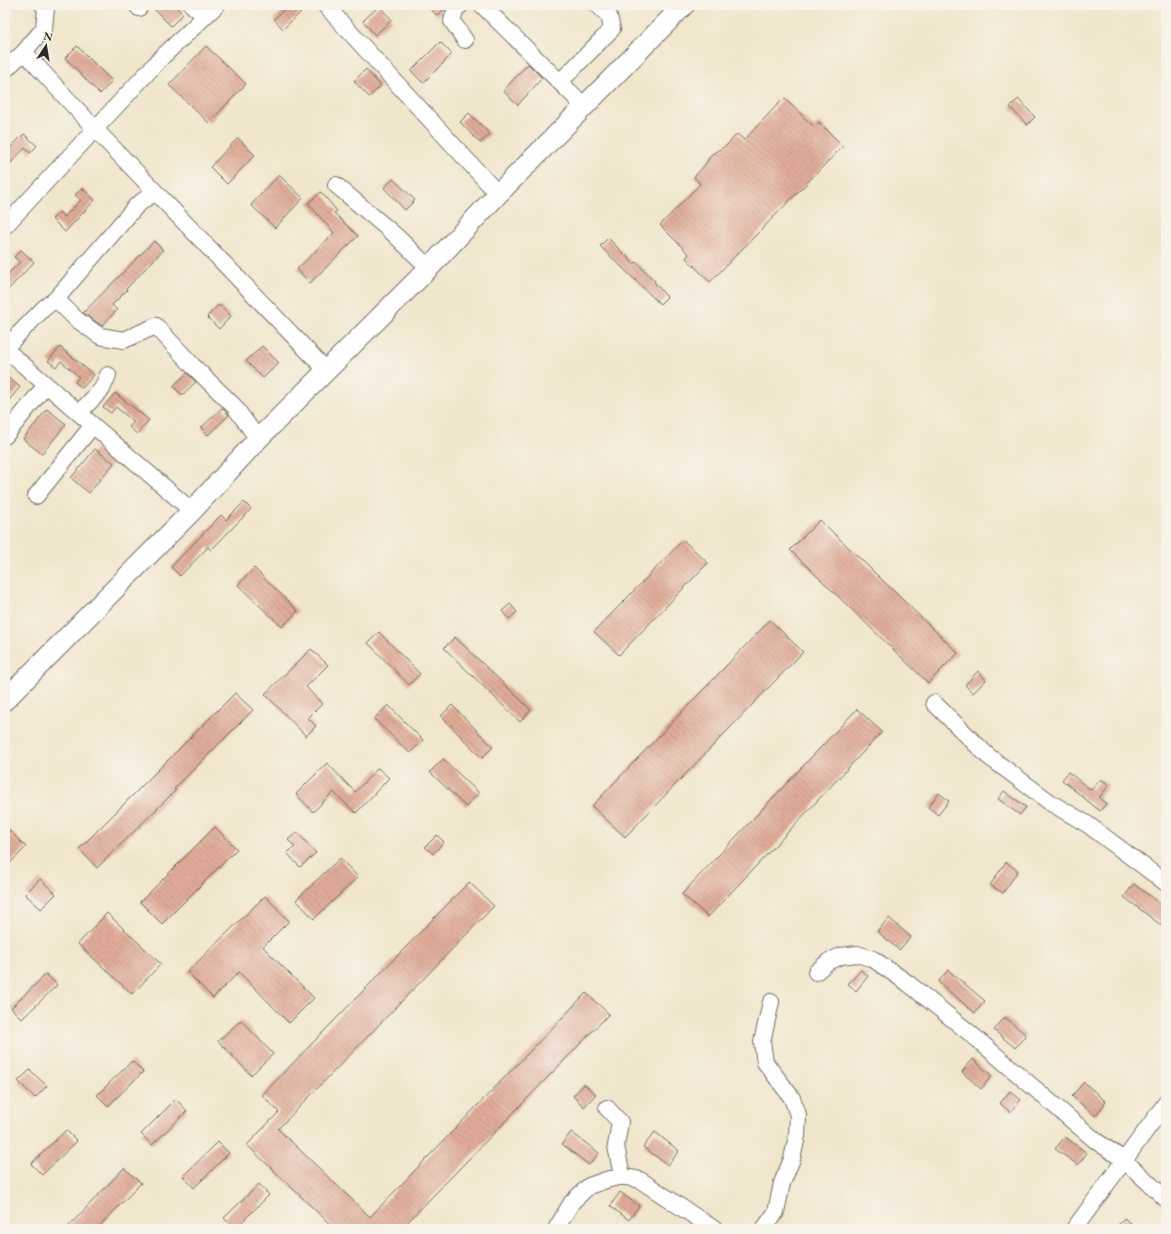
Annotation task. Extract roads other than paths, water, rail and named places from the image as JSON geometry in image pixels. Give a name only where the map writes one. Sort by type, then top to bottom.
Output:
[{"type":"main road","points":[[5,700],[192,511],[258,439],[429,268],[498,194],[684,5]]},
{"type":"street","points":[[5,70],[24,52],[44,28],[46,9],[44,5]]},
{"type":"street","points":[[192,5],[205,16]]},
{"type":"street","points":[[5,226],[161,58],[217,5]]},
{"type":"street","points":[[325,5],[498,194]]},
{"type":"street","points":[[461,5],[456,8],[452,21],[466,40]]},
{"type":"street","points":[[482,5],[585,107]]},
{"type":"street","points":[[560,82],[612,29],[609,16],[598,5]]},
{"type":"street","points":[[24,52],[95,129],[327,371]]},
{"type":"street","points":[[336,185],[395,235],[429,268]]},
{"type":"street","points":[[155,192],[137,205],[56,299],[44,308],[5,348],[192,511]]},
{"type":"street","points":[[56,299],[76,319],[100,336],[124,340],[156,326],[234,406],[258,439]]},
{"type":"street","points":[[79,413],[102,389],[108,375]]},
{"type":"street","points":[[5,436],[46,385]]},
{"type":"street","points":[[36,496],[92,425]]},
{"type":"street","points":[[934,703],[988,756],[1051,803],[1087,824],[1166,883]]},
{"type":"street","points":[[816,972],[830,961],[841,956],[856,954],[873,959],[909,984],[971,1034],[1096,1141],[1124,1160],[1166,1199]]},
{"type":"street","points":[[764,1229],[776,1212],[782,1183],[792,1159],[798,1136],[798,1115],[792,1098],[765,1062],[762,1042],[771,1002]]},
{"type":"street","points":[[1074,1229],[1166,1103]]},
{"type":"street","points":[[607,1108],[620,1122],[616,1146],[622,1176]]},
{"type":"street","points":[[556,1229],[572,1202],[589,1186],[622,1176],[640,1180],[714,1229]]}]
